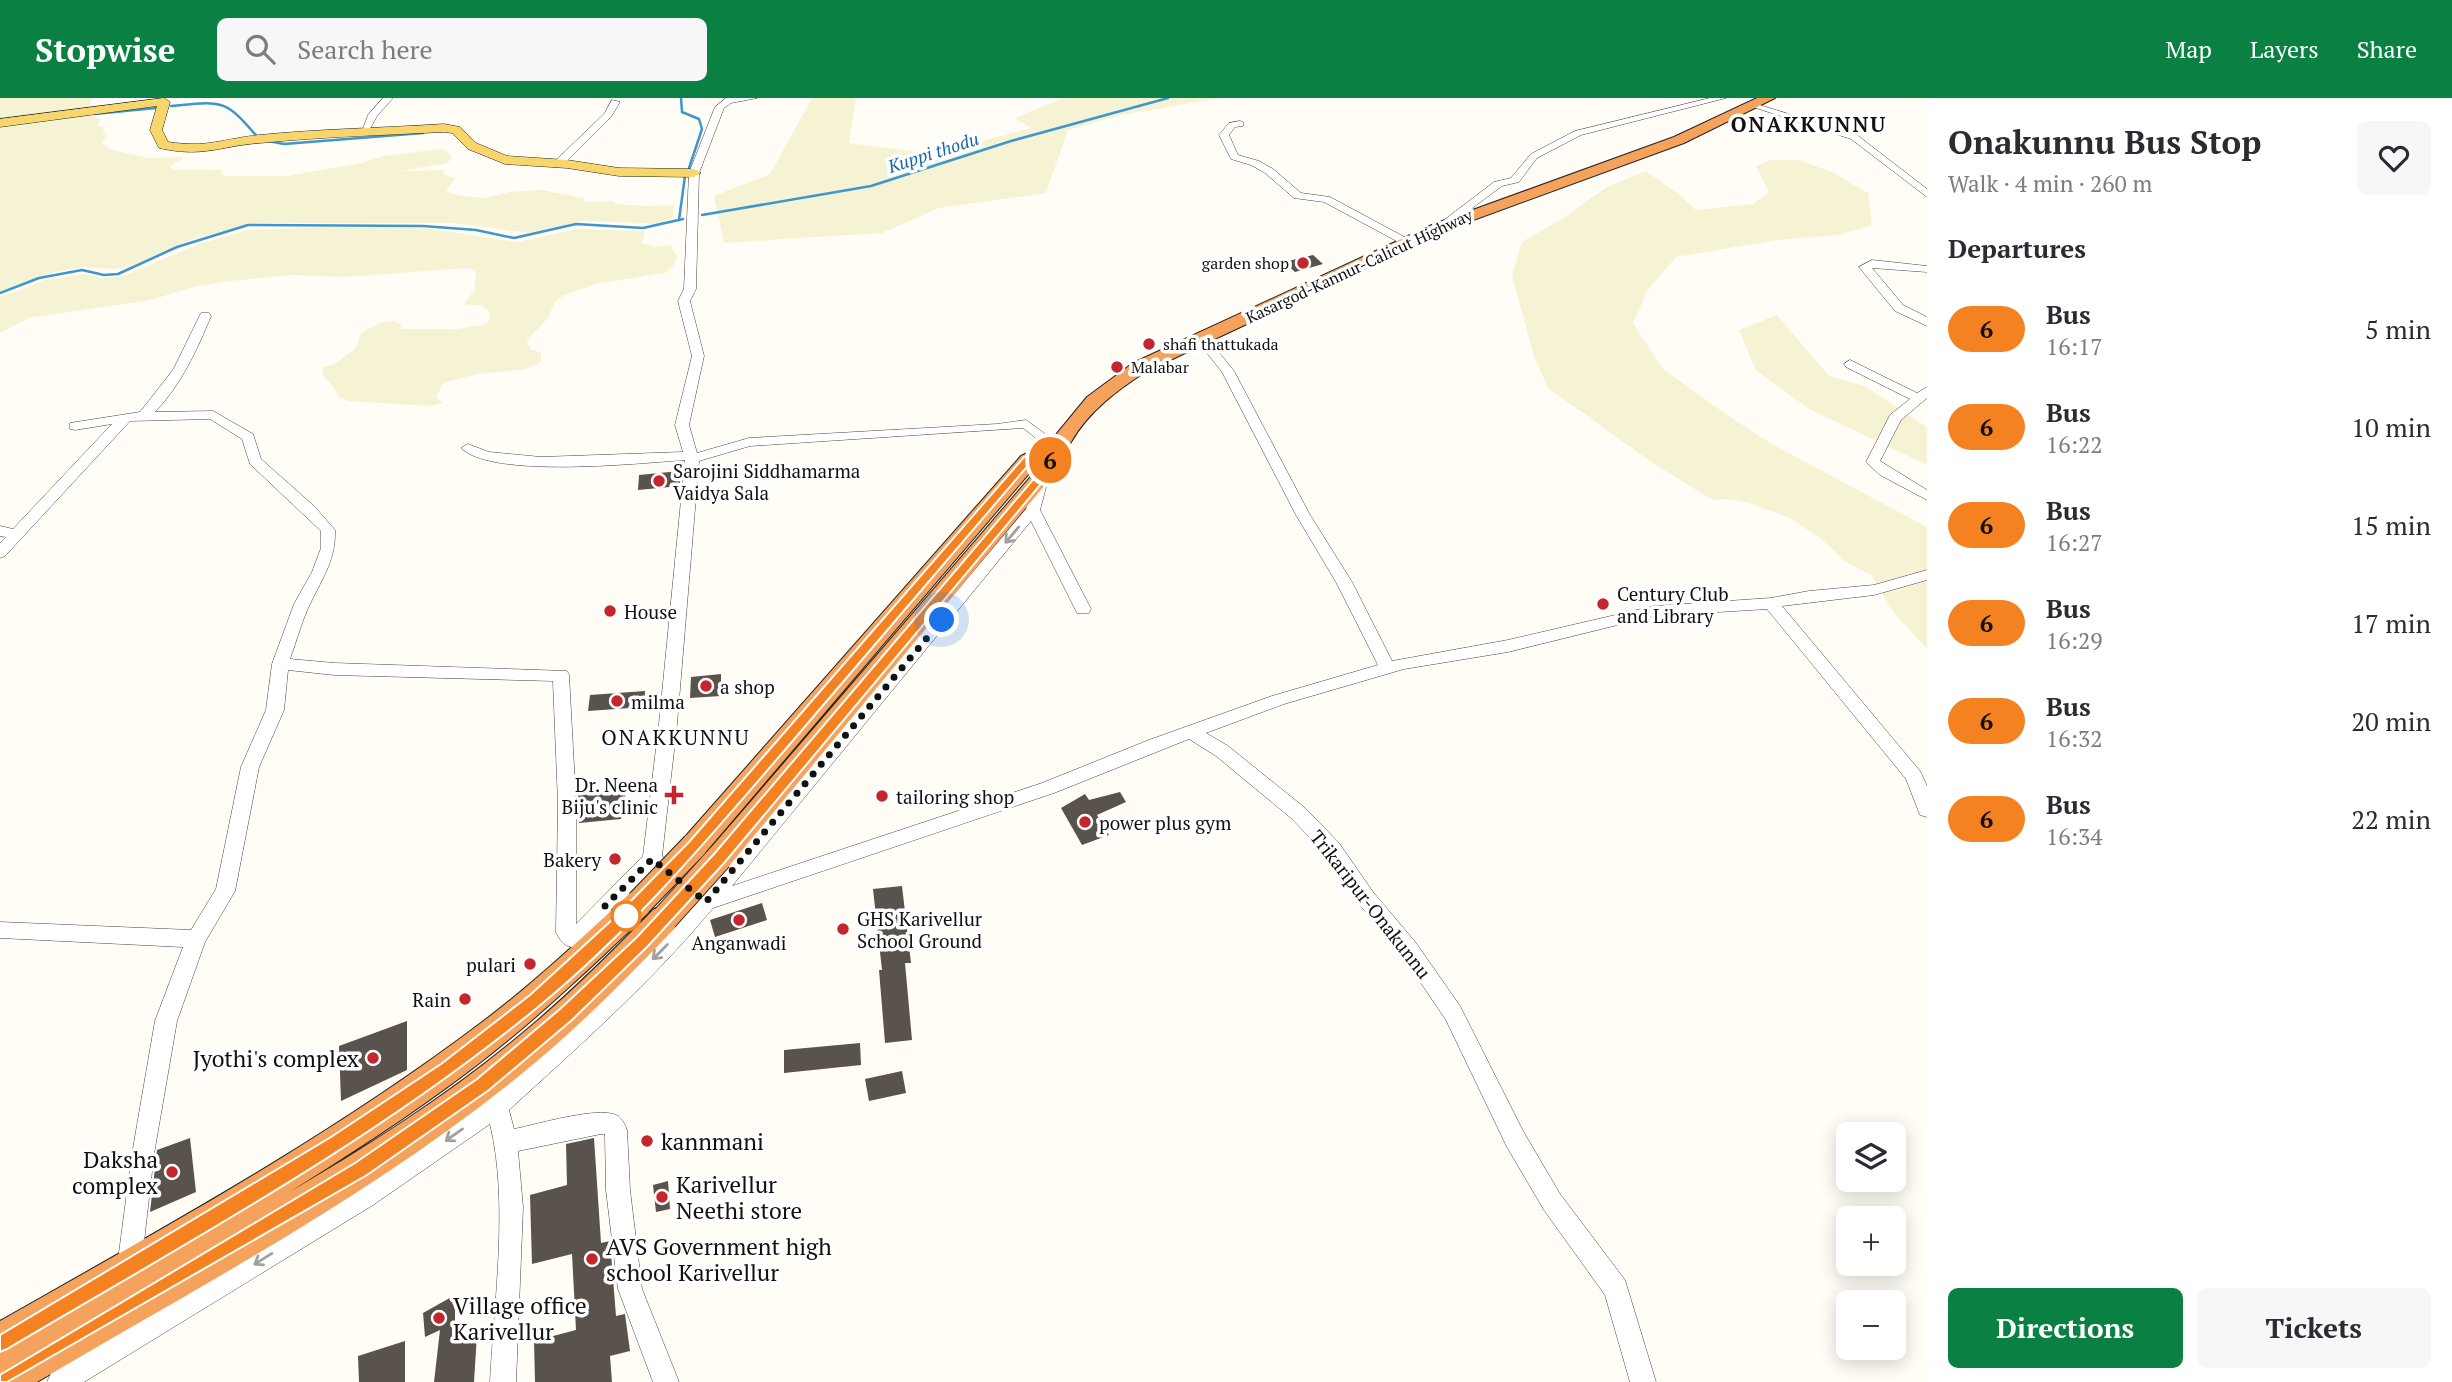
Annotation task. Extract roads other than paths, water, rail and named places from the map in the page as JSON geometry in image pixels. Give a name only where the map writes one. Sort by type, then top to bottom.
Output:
[{"type":"highway","name":"Kasargod-Kannur-Calicut Highway","points":[[0,1382],[361,1169],[483,1084],[566,1015],[652,910],[707,852],[1042,476],[1056,447],[1077,417],[1106,388],[1140,367],[1440,227],[1679,140],[1760,101]]},
{"type":"highway","name":"Kasargod-Kannur-Calicut Highway","points":[[707,852],[1028,460],[1056,447]]},
{"type":"highway","name":"Kasargod-Kannur-Calicut Highway","points":[[0,1342],[337,1143],[447,1069],[652,910]]},
{"type":"main road","points":[[0,123],[168,100],[156,130],[163,145],[190,149],[209,149],[234,142],[444,128],[456,130],[471,146],[505,160],[559,163],[619,172],[694,173]]},
{"type":"street","points":[[365,132],[373,115],[388,98]]},
{"type":"street","points":[[280,664],[334,669],[561,675],[567,803],[566,932],[573,940],[652,859],[668,724],[692,457],[682,425],[698,356],[684,301],[690,289],[694,173],[720,107],[727,99],[752,98]]},
{"type":"street","points":[[1440,227],[1498,184],[1515,180],[1534,156],[1578,132],[1721,98]]},
{"type":"street","points":[[1760,101],[1854,137],[1927,194]]},
{"type":"street","points":[[559,163],[608,116],[615,102]]},
{"type":"street","points":[[1240,124],[1232,125],[1224,135],[1234,157],[1255,163],[1269,171],[1298,196],[1326,198],[1406,242]]},
{"type":"street","points":[[1901,175],[1927,175]]},
{"type":"street","points":[[1927,269],[1872,264],[1865,267],[1899,308],[1927,323]]},
{"type":"street","points":[[0,553],[135,417],[160,401],[194,343],[205,316]]},
{"type":"street","points":[[1202,339],[1228,371],[1303,515],[1344,582],[1388,668]]},
{"type":"street","points":[[1850,364],[1923,395],[1895,418],[1873,462],[1880,470],[1927,496]]},
{"type":"street","points":[[75,426],[135,417],[196,413],[213,415],[229,423],[247,438],[255,461],[309,509],[328,530],[328,548],[320,572],[302,604],[280,664],[275,710],[250,767],[225,891],[196,939],[166,1021],[143,1154],[129,1268]]},
{"type":"street","points":[[468,448],[478,456],[521,460],[597,461],[692,457],[749,442],[1026,424],[1056,447]]},
{"type":"street","points":[[60,1382],[365,1196],[497,1105],[597,1016],[683,930],[1033,510],[1042,476]]},
{"type":"street","points":[[1033,510],[1083,609]]},
{"type":"street","points":[[0,531],[16,534]]},
{"type":"street","points":[[706,902],[979,812],[1058,784],[1153,744],[1278,700],[1404,663],[1508,646],[1654,611],[1771,603],[1809,596],[1874,590],[1927,575]]},
{"type":"street","points":[[1771,603],[1914,776],[1927,810]]},
{"type":"street","name":"Trikaripur-Onakunnu","points":[[1191,732],[1222,751],[1298,813],[1332,848],[1366,898],[1409,949],[1453,1013],[1515,1139],[1552,1202],[1616,1289],[1643,1382]]},
{"type":"street","points":[[652,859],[706,902]]},
{"type":"street","points":[[0,930],[196,939]]},
{"type":"street","points":[[497,1105],[506,1142],[511,1207],[503,1382]]},
{"type":"street","points":[[506,1142],[601,1123],[610,1124],[616,1130],[618,1190],[630,1289],[666,1382]]},
{"type":"waterway","points":[[681,98],[682,112],[699,119],[702,129],[689,168]]},
{"type":"waterway","name":"Kuppi thodu","points":[[702,215],[871,186],[1011,141],[1168,98]]},
{"type":"waterway","points":[[171,106],[201,103],[221,105],[238,116],[259,139]]},
{"type":"waterway","points":[[94,114],[156,108]]},
{"type":"waterway","points":[[268,141],[284,144],[423,133]]},
{"type":"waterway","points":[[679,220],[685,176]]},
{"type":"waterway","points":[[679,220],[683,219]]},
{"type":"waterway","points":[[0,293],[39,278],[82,270],[104,275],[118,274],[177,247],[248,225],[423,226],[476,230],[514,238],[576,224],[643,228],[679,220]]},
{"type":"place","name":"garden shop","points":[[1303,263]]},
{"type":"place","name":"shafi thattukada","points":[[1149,344]]},
{"type":"place","name":"Malabar","points":[[1117,367]]},
{"type":"place","name":"Sarojini Siddhamarma Vaidya Sala","points":[[659,481]]},
{"type":"place","name":"Century Club and Library","points":[[1603,604]]},
{"type":"place","name":"House","points":[[610,611]]},
{"type":"place","name":"a shop","points":[[706,686]]},
{"type":"place","name":"milma","points":[[617,701]]},
{"type":"place","name":"Dr. Neena Biju's clinic","points":[[674,795]]},
{"type":"place","name":"tailoring shop","points":[[882,796]]},
{"type":"place","name":"power plus gym","points":[[1085,822]]},
{"type":"place","name":"Bakery","points":[[615,859]]},
{"type":"place","name":"Anganwadi","points":[[739,920]]},
{"type":"place","name":"GHS Karivellur School Ground","points":[[843,929]]},
{"type":"place","name":"pulari","points":[[530,964]]},
{"type":"place","name":"Rain","points":[[465,999]]},
{"type":"place","name":"Jyothi's complex","points":[[373,1058]]},
{"type":"place","name":"kannmani","points":[[647,1141]]},
{"type":"place","name":"Daksha complex","points":[[172,1172]]},
{"type":"place","name":"Karivellur Neethi store","points":[[662,1197]]},
{"type":"place","name":"AVS Government high school Karivellur","points":[[592,1259]]},
{"type":"place","name":"Village office Karivellur","points":[[439,1318]]},
{"type":"district","name":"ONAKKUNNU","points":[[1809,124]]},
{"type":"district","name":"ONAKKUNNU","points":[[676,737]]}]
